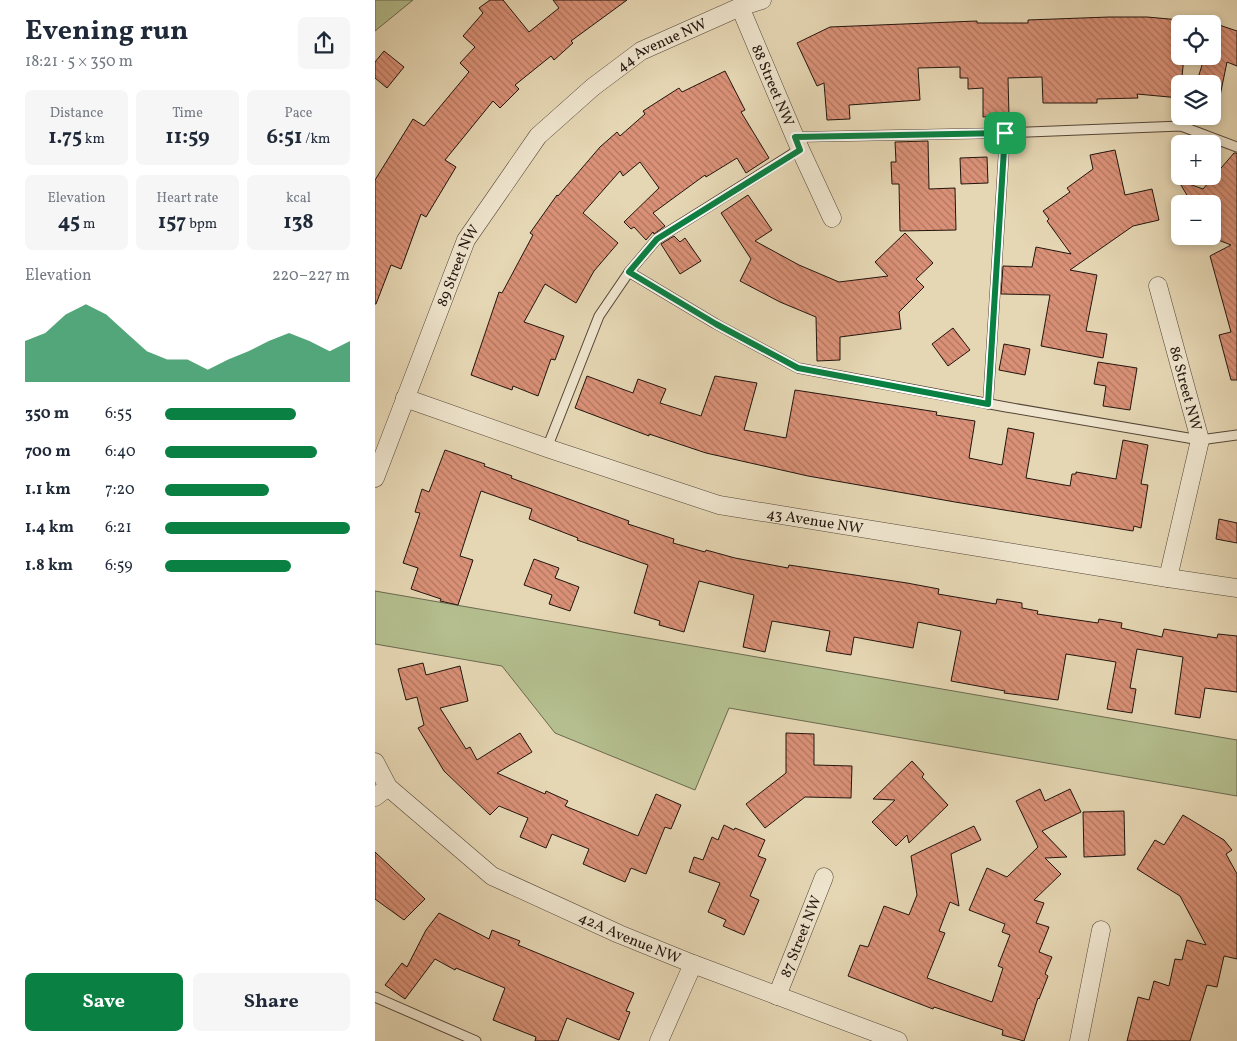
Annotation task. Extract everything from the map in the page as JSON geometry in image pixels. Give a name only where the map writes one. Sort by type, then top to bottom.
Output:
[{"type":"street","name":"44 Avenue NW","points":[[593,88],[641,51],[740,7],[762,0]]},
{"type":"street","name":"88 Street NW","points":[[740,7],[797,143],[832,218]]},
{"type":"street","name":"89 Street NW","points":[[375,478],[466,240],[539,136],[593,88]]},
{"type":"street","name":"86 Street NW","points":[[1158,286],[1200,440],[1168,578]]},
{"type":"street","name":"43 Avenue NW","points":[[405,398],[547,448],[719,505],[1237,588]]},
{"type":"street","points":[[375,762],[381,792]]},
{"type":"street","name":"42A Avenue NW","points":[[381,792],[492,876],[619,934],[897,1041]]},
{"type":"street","name":"87 Street NW","points":[[777,996],[824,877]]},
{"type":"street","points":[[1079,1041],[1101,930]]},
{"type":"street","points":[[659,1041],[693,964]]},
{"type":"lane","points":[[547,448],[599,316],[629,272],[657,239],[797,143],[1181,126],[1237,147]]},
{"type":"lane","points":[[988,404],[1005,133]]},
{"type":"lane","points":[[629,272],[716,324],[798,368],[988,404],[1200,440],[1237,435]]},
{"type":"lane","points":[[375,997],[476,1041]]},
{"type":"green space","points":[[375,0],[413,0],[375,31]]},
{"type":"green space","points":[[375,591],[1237,740],[1237,796],[729,708],[695,790],[555,733],[502,666],[375,644]]},
{"type":"building","points":[[490,0],[503,0],[529,32],[559,8],[553,0],[627,0],[571,41],[573,43],[554,60],[551,56],[515,85],[519,89],[500,108],[493,101],[445,160],[456,167],[426,217],[421,214],[401,269],[391,265],[375,304],[375,180],[413,119],[424,126],[469,72],[460,63],[475,47],[463,36],[483,13],[479,8]]},
{"type":"building","points":[[1109,17],[1171,19],[1171,65],[1183,65],[1182,75],[1171,75],[1171,97],[1137,94],[1138,98],[1097,99],[1097,103],[1043,103],[1042,77],[1008,78],[1009,116],[983,117],[983,88],[968,89],[968,78],[960,78],[960,67],[918,68],[920,100],[849,105],[850,119],[827,120],[824,83],[817,86],[797,43],[830,27],[977,21],[977,23],[1028,23],[1028,20]]},
{"type":"building","points":[[1221,26],[1237,31],[1237,66],[1227,62],[1221,91],[1221,75],[1199,75],[1202,65],[1221,65]]},
{"type":"building","points":[[384,51],[404,67],[387,88],[375,78],[375,62]]},
{"type":"building","points":[[725,71],[745,110],[741,112],[769,158],[746,173],[737,158],[706,177],[705,175],[653,213],[665,226],[654,234],[653,232],[646,240],[634,227],[631,229],[624,222],[659,188],[640,162],[623,176],[620,171],[583,213],[618,243],[594,271],[576,303],[545,284],[524,322],[564,336],[555,360],[551,359],[538,396],[513,386],[512,390],[471,375],[499,292],[502,293],[533,235],[530,233],[557,195],[600,147],[617,132],[620,136],[645,114],[643,111],[679,88],[682,92]]},
{"type":"building","points":[[928,141],[929,189],[955,188],[956,230],[900,231],[899,184],[892,184],[891,162],[896,162],[895,142]]},
{"type":"building","points":[[1115,150],[1125,195],[1152,189],[1159,220],[1133,226],[1070,270],[1097,275],[1086,331],[1107,334],[1103,358],[1041,346],[1050,295],[1001,294],[1003,266],[1032,267],[1036,247],[1071,254],[1047,221],[1049,219],[1043,211],[1070,192],[1067,188],[1093,169],[1090,155]]},
{"type":"building","points":[[1234,153],[1237,153],[1237,380],[1231,380],[1219,335],[1231,332],[1210,256],[1231,245],[1221,241],[1221,195],[1187,195],[1181,185],[1192,185],[1203,189],[1206,185],[1221,185],[1221,168]]},
{"type":"building","points":[[987,157],[988,183],[961,184],[960,158]]},
{"type":"building","points":[[748,195],[772,230],[755,241],[799,265],[839,282],[888,276],[875,262],[905,233],[933,263],[916,279],[924,287],[899,312],[901,329],[840,337],[840,360],[817,361],[816,317],[780,302],[740,281],[751,259],[721,213]]},
{"type":"building","points":[[674,236],[680,242],[685,238],[701,261],[680,274],[661,244]]},
{"type":"building","points":[[953,328],[970,350],[948,366],[932,344]]},
{"type":"building","points":[[1004,344],[1030,349],[1025,375],[999,370]]},
{"type":"building","points":[[1098,362],[1137,368],[1130,410],[1103,406],[1106,386],[1094,384]]},
{"type":"building","points":[[587,376],[633,393],[638,379],[666,389],[660,403],[701,416],[715,376],[757,383],[744,430],[786,438],[795,390],[937,412],[936,415],[975,421],[969,458],[1002,465],[1008,428],[1034,433],[1026,478],[1070,486],[1072,474],[1076,474],[1076,472],[1116,479],[1123,440],[1148,445],[1141,484],[1148,485],[1141,528],[1134,526],[1133,531],[955,502],[808,476],[706,453],[649,434],[649,436],[575,408]]},
{"type":"building","points":[[445,450],[485,464],[484,466],[512,476],[511,478],[629,521],[628,524],[674,539],[673,543],[705,552],[706,550],[735,558],[788,568],[789,565],[907,583],[939,589],[938,594],[996,604],[997,599],[1022,603],[1022,608],[1038,611],[1037,614],[1098,623],[1099,619],[1122,623],[1121,628],[1162,637],[1164,629],[1217,638],[1218,634],[1237,636],[1237,692],[1205,688],[1200,718],[1175,714],[1183,657],[1137,649],[1130,688],[1136,689],[1132,713],[1107,709],[1116,662],[1066,654],[1058,700],[1004,693],[1005,691],[951,681],[961,631],[918,622],[913,648],[854,637],[851,655],[826,651],[830,631],[772,621],[765,652],[743,647],[754,595],[699,581],[684,632],[659,625],[660,621],[634,613],[648,565],[577,540],[578,538],[529,519],[532,509],[481,491],[460,556],[473,560],[458,605],[440,601],[441,599],[411,589],[418,568],[403,563],[420,513],[415,512],[422,489],[429,492]]},
{"type":"building","points":[[1219,519],[1237,523],[1237,543],[1216,539]]},
{"type":"building","points":[[534,559],[559,568],[555,578],[579,587],[570,611],[549,604],[552,595],[524,585]]},
{"type":"building","points":[[423,663],[426,675],[460,666],[468,701],[440,708],[466,749],[470,747],[477,760],[520,733],[532,752],[497,773],[545,794],[546,791],[568,801],[565,806],[638,836],[656,794],[681,805],[671,829],[665,827],[646,874],[631,868],[625,882],[583,864],[589,849],[552,834],[546,848],[520,837],[528,818],[499,806],[490,815],[444,771],[418,728],[424,725],[417,697],[406,700],[398,669]]},
{"type":"building","points":[[786,733],[814,734],[814,765],[852,766],[851,798],[805,797],[765,828],[746,804],[786,773]]},
{"type":"building","points":[[912,761],[924,774],[922,777],[948,805],[909,843],[907,835],[896,846],[872,822],[895,800],[873,799]]},
{"type":"building","points":[[1040,789],[1045,801],[1070,789],[1081,812],[1042,831],[1067,857],[1045,858],[1061,874],[1034,900],[1044,903],[1036,923],[1049,927],[1039,952],[1052,957],[1045,974],[1048,976],[1038,998],[1024,1041],[1002,1035],[1003,1030],[934,1007],[933,1009],[848,976],[860,945],[868,947],[884,906],[909,915],[917,895],[911,856],[974,826],[981,840],[951,854],[959,906],[950,902],[939,931],[945,933],[927,978],[992,1002],[1003,968],[998,966],[1010,935],[1002,932],[1005,924],[969,910],[987,868],[1007,877],[1038,847],[1016,801]]},
{"type":"building","points":[[1124,811],[1125,855],[1084,857],[1083,812]]},
{"type":"building","points":[[1183,815],[1224,840],[1232,850],[1226,854],[1237,874],[1237,959],[1224,956],[1217,987],[1207,985],[1190,1041],[1127,1041],[1138,997],[1149,1000],[1154,981],[1169,986],[1175,959],[1182,960],[1187,940],[1206,945],[1180,896],[1137,869],[1155,840],[1164,845]]},
{"type":"building","points":[[724,825],[765,840],[758,856],[766,859],[750,896],[759,900],[744,935],[723,926],[726,920],[708,912],[720,883],[689,872],[694,857],[703,860],[712,837],[718,840]]},
{"type":"building","points":[[375,852],[425,899],[404,920],[375,899]]},
{"type":"building","points":[[439,913],[489,939],[492,930],[520,941],[518,945],[634,993],[626,1011],[630,1012],[619,1040],[567,1018],[558,1041],[535,1041],[536,1037],[493,1020],[505,988],[456,968],[455,970],[435,959],[405,999],[385,985],[402,963],[407,967],[426,930]]},
{"type":"route","points":[[1005,133],[988,404],[798,368],[716,324],[629,272],[657,239],[800,150],[795,137],[1005,133]]}]
